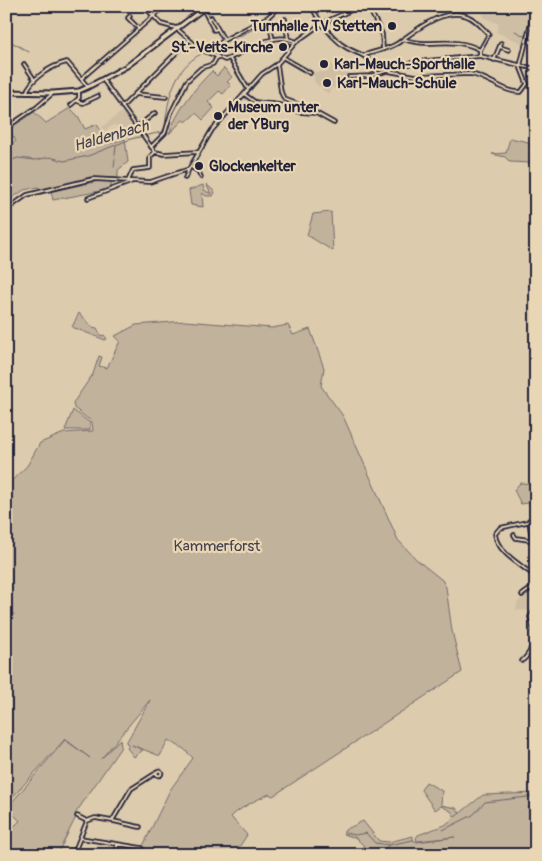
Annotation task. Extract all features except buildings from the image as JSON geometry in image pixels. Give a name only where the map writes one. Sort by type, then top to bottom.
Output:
[{"type":"main road","points":[[6,92],[26,94],[53,93],[88,87],[127,66],[207,6]]},
{"type":"main road","points":[[6,96],[11,93]]},
{"type":"street","points":[[144,6],[161,24],[176,28],[189,40],[209,53],[225,60],[256,45],[273,40],[288,39],[296,42]]},
{"type":"street","points":[[81,79],[165,6]]},
{"type":"street","points":[[209,53],[224,40],[268,17],[280,6]]},
{"type":"street","points":[[311,6],[321,24],[341,44],[365,55],[377,73]]},
{"type":"street","points":[[185,178],[212,130],[262,74],[284,58],[296,42],[321,24],[360,6]]},
{"type":"street","points":[[368,6],[382,34],[383,49]]},
{"type":"street","points":[[388,71],[416,76],[470,74],[517,92],[524,90],[527,84],[520,66],[535,6]]},
{"type":"street","points":[[203,9],[208,19],[212,17],[224,40]]},
{"type":"street","points":[[365,55],[383,49],[403,39],[416,29],[444,16],[460,14],[471,18],[489,34],[480,50],[480,56]]},
{"type":"street","points":[[130,16],[128,18],[139,29]]},
{"type":"street","points":[[268,17],[273,40]]},
{"type":"street","points":[[285,18],[288,39]]},
{"type":"street","points":[[403,39],[417,43],[459,42],[480,50]]},
{"type":"street","points":[[122,107],[189,40]]},
{"type":"street","points":[[494,60],[501,43]]},
{"type":"street","points":[[500,47],[509,50]]},
{"type":"street","points":[[349,77],[370,76],[422,60],[480,56],[536,69]]},
{"type":"street","points":[[150,147],[165,133],[171,113],[187,82],[201,68],[213,64],[217,57]]},
{"type":"street","points":[[284,58],[310,73]]},
{"type":"street","points":[[230,59],[248,89]]},
{"type":"street","points":[[26,94],[29,84],[34,79],[60,63],[67,62],[88,87]]},
{"type":"street","points":[[24,64],[34,79]]},
{"type":"street","points":[[277,64],[281,92],[284,99],[334,124]]},
{"type":"street","points":[[103,80],[155,152],[164,154],[199,152]]},
{"type":"street","points":[[71,105],[77,101],[79,90]]},
{"type":"street","points":[[6,128],[37,107],[53,93]]},
{"type":"street","points":[[136,94],[166,97]]},
{"type":"street","points":[[244,94],[255,102],[280,105],[299,112],[315,113]]},
{"type":"street","points":[[77,101],[83,104],[98,96]]},
{"type":"street","points":[[136,127],[155,113]]},
{"type":"street","points":[[130,182],[134,170],[150,168],[150,156],[155,152]]},
{"type":"street","points":[[6,210],[22,197],[93,179],[108,178],[130,182],[150,182],[190,168],[198,171],[201,177]]},
{"type":"street","points":[[88,198],[130,182]]},
{"type":"street","points":[[536,520],[529,520],[500,528],[494,534],[508,554],[536,577]]},
{"type":"street","points":[[529,520],[532,540]]},
{"type":"street","points":[[514,535],[516,538],[536,541]]},
{"type":"street","points":[[522,595],[536,585]]},
{"type":"street","points":[[522,661],[532,645],[535,629],[530,617],[536,608]]},
{"type":"street","points":[[112,821],[131,788],[156,772]]},
{"type":"street","points":[[77,816],[87,821]]},
{"type":"street","points":[[73,855],[87,821],[95,818],[140,827]]},
{"type":"street","points":[[80,838],[142,848]]},
{"type":"street","points":[[117,855],[118,844]]},
{"type":"shaded area","points":[[485,6],[521,6],[533,15],[536,7],[536,45],[528,40],[526,45],[496,32],[499,24],[483,17]]},
{"type":"shaded area","points":[[331,63],[335,68],[339,69],[339,73],[352,74],[352,81],[345,91],[331,87],[329,93],[323,91],[323,87],[318,86],[314,81],[313,72],[328,72]]},
{"type":"shaded area","points":[[123,111],[141,137],[127,139],[115,124],[105,131],[102,127]]},
{"type":"shaded area","points":[[532,590],[536,594],[534,608],[531,611],[516,610],[517,603]]},
{"type":"green space","points":[[224,68],[232,77],[227,82],[231,85],[223,94],[219,91],[208,102],[214,108],[203,120],[196,113],[186,122],[183,120],[169,134],[182,108],[199,85],[212,71],[217,76]]},
{"type":"green space","points":[[70,108],[78,116],[85,129],[97,124],[107,144],[125,139],[128,162],[118,170],[118,178],[90,177],[43,191],[38,187],[24,190],[6,202],[6,147],[16,141],[8,128],[33,111],[46,123]]},
{"type":"green space","points":[[510,138],[528,142],[531,148],[536,150],[536,169],[530,163],[510,162],[505,157],[492,154],[506,153]]},
{"type":"green space","points":[[100,181],[111,181],[111,189],[53,200],[51,191]]},
{"type":"green space","points":[[206,184],[215,192],[213,196],[206,196],[202,193],[203,207],[191,205],[189,190],[203,185],[204,190],[211,194]]},
{"type":"green space","points":[[331,212],[333,251],[307,235],[313,214]]},
{"type":"green space","points":[[79,313],[92,327],[97,328],[101,336],[104,335],[107,339],[105,340],[72,327]]},
{"type":"green space","name":"Kammerforst","points":[[185,321],[272,328],[288,325],[293,335],[310,329],[324,368],[321,386],[343,416],[398,540],[417,560],[442,580],[446,587],[452,631],[462,672],[273,796],[269,794],[234,814],[231,817],[247,835],[234,855],[143,855],[142,848],[170,790],[193,758],[184,749],[168,740],[160,756],[132,745],[143,750],[134,757],[127,748],[129,744],[126,743],[150,700],[101,759],[120,739],[121,747],[75,814],[77,815],[57,855],[37,855],[22,849],[20,855],[6,855],[6,851],[8,852],[6,833],[20,821],[7,808],[65,740],[90,758],[65,739],[9,801],[6,796],[6,486],[27,466],[40,443],[64,433],[93,431],[92,422],[74,408],[73,403],[93,374],[99,356],[102,357],[99,366],[107,368],[120,341],[115,336],[136,325]]},
{"type":"green space","points":[[73,410],[90,423],[90,430],[65,430]]},
{"type":"green space","points":[[520,483],[536,484],[536,502],[521,504],[514,490]]},
{"type":"green space","points":[[426,782],[442,791],[441,805],[456,808],[460,813],[454,816],[451,811],[441,806],[435,810],[421,790]]},
{"type":"green space","points":[[536,793],[536,805],[528,808],[536,816],[536,855],[360,855],[364,851],[364,846],[356,838],[343,834],[345,830],[363,821],[379,841],[389,842],[413,836],[413,840],[417,842],[455,837],[417,841],[416,838],[418,835],[445,825],[483,795]]},
{"type":"waterway","name":"Haldenbach","points":[[525,6],[530,9]]},
{"type":"waterway","name":"Haldenbach","points":[[240,36],[259,26]]},
{"type":"waterway","points":[[515,31],[536,42]]},
{"type":"waterway","name":"Haldenbach","points":[[230,41],[236,38]]},
{"type":"waterway","points":[[6,39],[29,52]]},
{"type":"waterway","name":"Haldenbach","points":[[6,162],[18,158],[36,160],[50,157],[64,161],[88,156],[131,139],[162,132],[165,127],[170,96],[178,76],[192,60],[201,54]]},
{"type":"waterway","points":[[115,155],[116,146]]},
{"type":"waterway","points":[[114,167],[115,159]]},
{"type":"waterway","points":[[6,614],[14,614]]},
{"type":"waterway","points":[[443,830],[473,815],[485,802],[536,796]]},
{"type":"waterway","points":[[345,833],[355,835],[366,833],[375,843],[389,845]]},
{"type":"waterway","points":[[377,855],[389,845],[413,840]]},
{"type":"place","name":"Turnhalle TV Stetten","points":[[392,26]]},
{"type":"place","name":"St.-Veits-Kirche","points":[[283,47]]},
{"type":"place","name":"Karl-Mauch-Sporthalle","points":[[324,64]]},
{"type":"place","name":"Karl-Mauch-Schule","points":[[327,83]]},
{"type":"place","name":"Museum unter der YBurg","points":[[218,116]]},
{"type":"place","name":"Glockenkelter","points":[[199,166]]}]
